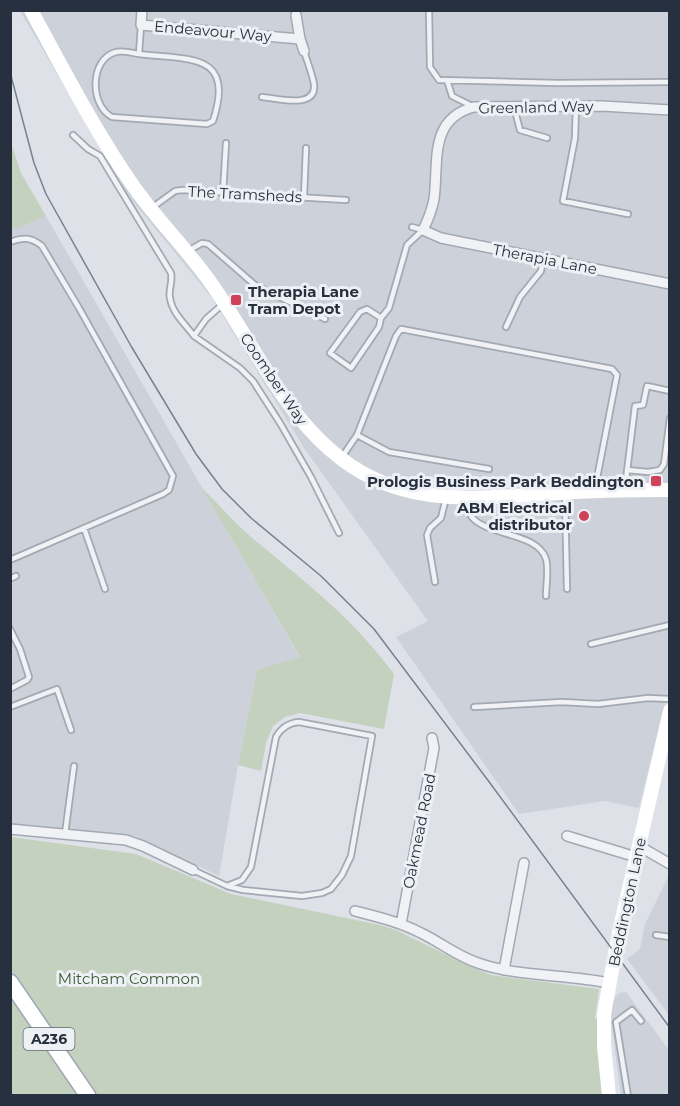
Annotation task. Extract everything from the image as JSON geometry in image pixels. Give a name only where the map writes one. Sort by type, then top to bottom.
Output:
[{"type":"main road","name":"A236","points":[[10,982],[88,1095]]},
{"type":"street","name":"Coomber Way","points":[[31,10],[108,146],[150,209],[224,303],[300,420],[325,447],[340,459],[358,471],[397,488],[446,497],[474,498],[565,492],[669,490]]},
{"type":"street","name":"Endeavour Way","points":[[142,10],[141,25],[300,39]]},
{"type":"street","points":[[296,15],[304,51]]},
{"type":"street","name":"Greenland Way","points":[[423,230],[433,204],[436,154],[440,136],[454,116],[464,110],[474,107],[576,106],[669,110]]},
{"type":"street","name":"Therapia Lane","points":[[423,230],[441,238],[669,284]]},
{"type":"street","name":"Beddington Lane","points":[[609,1095],[603,1034],[609,983],[669,711]]},
{"type":"street","name":"Oakmead Road","points":[[401,924],[434,748],[432,738]]},
{"type":"street","points":[[10,829],[126,840],[144,846],[193,870]]},
{"type":"street","points":[[567,836],[637,852],[669,864]]},
{"type":"street","points":[[504,970],[524,863]]},
{"type":"street","points":[[355,911],[401,924],[468,959],[504,970],[574,976],[609,983]]},
{"type":"lane","points":[[429,10],[430,67],[439,80],[558,83],[669,82]]},
{"type":"lane","points":[[139,54],[141,25]]},
{"type":"lane","points":[[117,51],[139,54],[196,61],[212,68],[218,77],[219,92],[213,121],[207,124],[112,117],[104,114],[97,99],[96,88],[100,63],[117,51]]},
{"type":"lane","points":[[262,97],[300,101],[311,96],[314,84],[304,51]]},
{"type":"lane","points":[[447,80],[452,96],[459,102],[474,107]]},
{"type":"lane","points":[[576,106],[575,138],[563,201],[628,213]]},
{"type":"lane","points":[[514,107],[519,130],[548,138]]},
{"type":"lane","points":[[73,135],[88,149],[100,156],[106,165],[129,207],[171,273],[170,297],[175,310],[194,336],[240,368],[253,381],[306,468],[339,533]]},
{"type":"lane","points":[[223,193],[226,143]]},
{"type":"lane","points":[[304,197],[306,148]]},
{"type":"lane","name":"The Tramsheds","points":[[150,209],[175,191],[346,200]]},
{"type":"lane","points":[[412,227],[423,230]]},
{"type":"lane","points":[[381,318],[367,309],[360,312],[330,353],[351,368],[389,308],[407,245],[423,230]]},
{"type":"lane","points":[[10,242],[23,237],[42,246],[173,476],[169,490],[10,560]]},
{"type":"lane","points":[[186,252],[202,243],[208,244],[255,285],[325,319]]},
{"type":"lane","points":[[506,327],[520,297],[536,279],[543,259]]},
{"type":"lane","points":[[194,336],[206,319],[224,303]]},
{"type":"lane","points":[[340,459],[357,435],[396,336],[401,329],[612,369],[617,375],[597,478],[598,492]]},
{"type":"lane","points":[[624,491],[635,406],[643,405],[647,386],[669,391]]},
{"type":"lane","points":[[627,470],[648,472],[660,470],[664,464],[669,418]]},
{"type":"lane","points":[[357,435],[389,452],[489,469]]},
{"type":"lane","points":[[565,492],[567,589]]},
{"type":"lane","points":[[435,582],[427,535],[430,528],[441,518],[446,497]]},
{"type":"lane","points":[[474,498],[471,516],[476,523],[508,533],[534,545],[542,552],[546,558],[546,596]]},
{"type":"lane","points":[[84,528],[105,589]]},
{"type":"lane","points":[[10,579],[16,576]]},
{"type":"lane","points":[[591,644],[669,625]]},
{"type":"lane","points":[[10,629],[20,649],[29,677],[10,688]]},
{"type":"lane","points":[[10,707],[57,689],[71,730]]},
{"type":"lane","points":[[474,707],[562,702],[598,704],[648,698],[669,699]]},
{"type":"lane","points":[[193,870],[227,886],[243,890],[302,896],[331,889],[338,882],[351,856],[372,736],[299,722],[282,729],[276,737],[251,867],[242,880],[227,886]]},
{"type":"lane","points":[[65,834],[74,766]]},
{"type":"lane","points":[[656,935],[669,936]]},
{"type":"lane","points":[[628,1095],[616,1022],[632,1010],[641,1022]]},
{"type":"shaded area","points":[[20,11],[669,11],[670,683],[639,808],[605,801],[519,814],[396,637],[428,621],[304,448],[212,298],[130,198]]},
{"type":"shaded area","points":[[46,216],[300,658],[257,670],[219,876],[136,836],[11,825],[10,231]]},
{"type":"shaded area","points":[[668,877],[669,1015],[627,959],[640,949],[645,924]]},
{"type":"shaded area","points":[[626,992],[669,1050],[669,1095],[621,1095],[611,1023],[615,997],[619,993]]},
{"type":"green space","points":[[10,140],[21,173],[46,216],[11,231]]},
{"type":"green space","points":[[202,488],[251,537],[345,618],[394,674],[384,729],[300,713],[285,717],[273,726],[266,743],[261,771],[238,765],[257,670],[300,657]]},
{"type":"green space","name":"Mitcham Common","points":[[11,837],[136,854],[231,894],[396,930],[491,975],[599,989],[595,1019],[597,1019],[606,1095],[11,1096]]},
{"type":"tram line","points":[[10,72],[34,163],[46,194],[131,346],[196,454],[222,489],[251,518],[321,576],[374,629],[670,1028]]},
{"type":"place","name":"Therapia Lane Tram Depot","points":[[236,300]]},
{"type":"place","name":"Prologis Business Park Beddington","points":[[656,481]]},
{"type":"place","name":"ABM Electrical distributor","points":[[584,516]]}]
